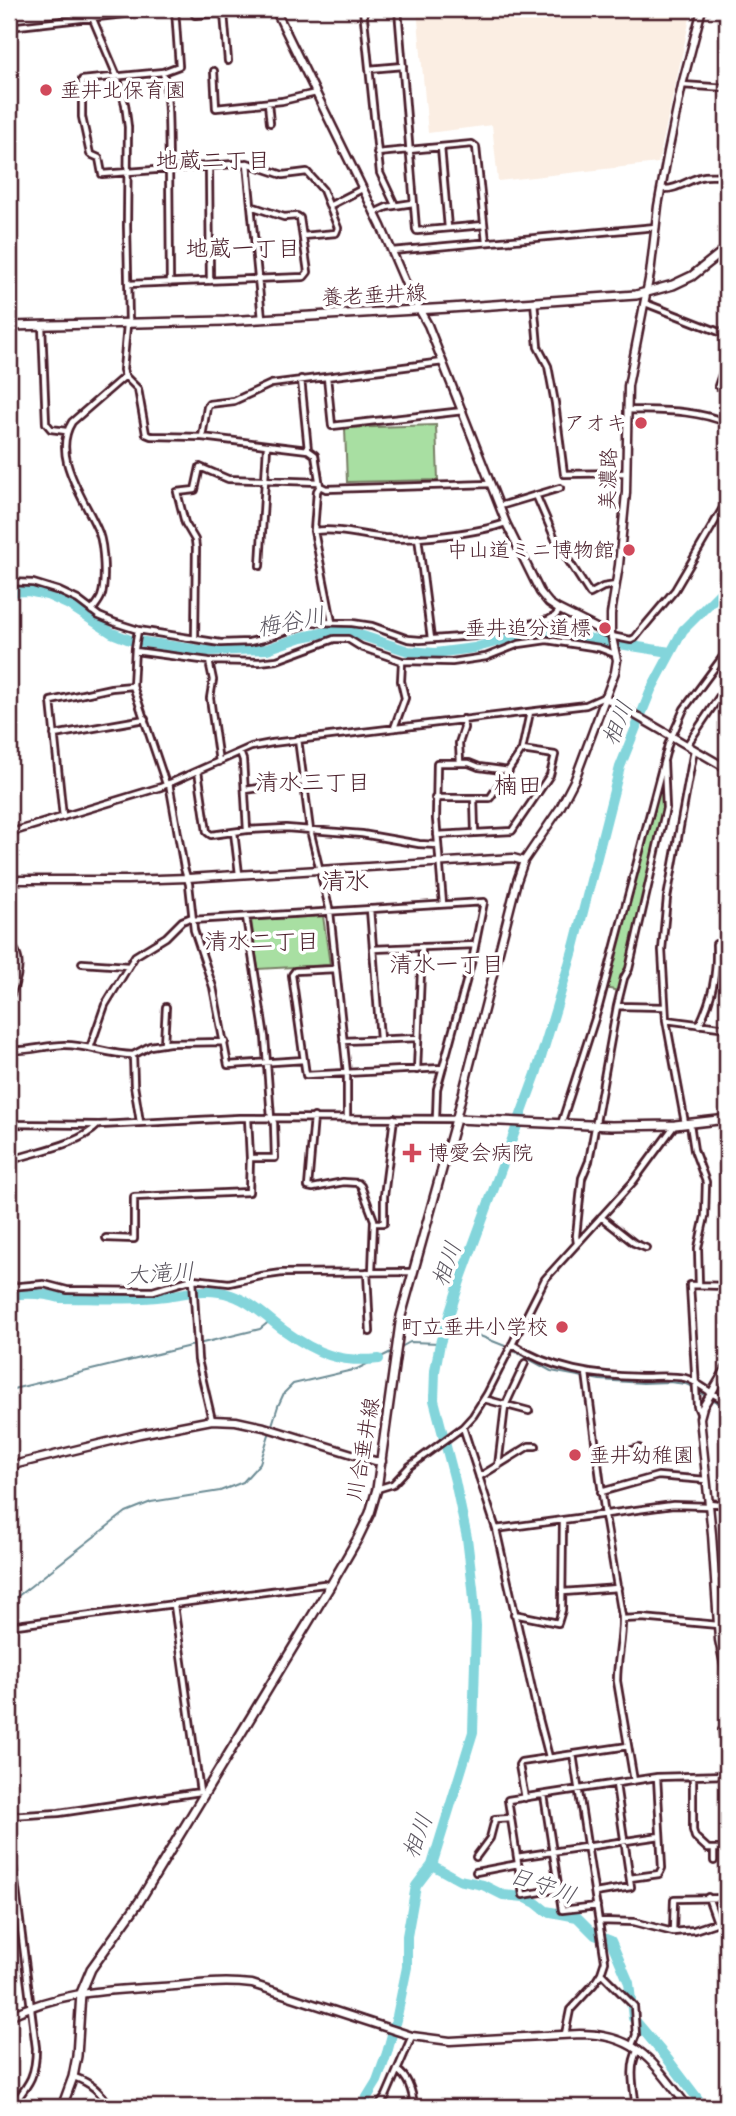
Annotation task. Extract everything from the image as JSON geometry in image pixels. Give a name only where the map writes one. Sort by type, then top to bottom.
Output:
[{"type":"main road","name":"養老垂井線","points":[[9,326],[262,319],[647,293],[692,276],[727,248]]},
{"type":"main road","points":[[460,1119],[594,1126],[675,1125],[727,1119]]},
{"type":"main road","name":"川合垂井線","points":[[62,2107],[77,2056],[80,1993],[91,1969],[139,1902],[330,1586],[370,1513],[382,1461],[396,1342],[413,1272],[460,1119]]},
{"type":"street","points":[[90,9],[117,76],[125,104],[128,127],[129,284],[123,370],[125,376],[138,389],[146,434],[202,437],[308,450],[315,455],[320,484],[314,531],[332,622]]},
{"type":"street","points":[[9,27],[122,12],[169,9]]},
{"type":"street","points":[[175,9],[179,66],[163,72],[82,80],[82,117],[90,154],[99,158],[102,174],[247,163],[283,175],[307,172],[323,190],[338,228],[336,233],[303,236]]},
{"type":"street","points":[[193,9],[195,15],[224,13],[228,61]]},
{"type":"street","points":[[275,9],[420,309],[506,523],[540,592],[549,603],[611,636],[631,640],[635,638],[675,590],[727,501]]},
{"type":"street","points":[[363,9],[380,173],[395,205]]},
{"type":"street","points":[[398,9],[417,231],[484,225]]},
{"type":"street","name":"美濃路","points":[[611,636],[624,524],[627,410],[632,361],[647,293],[662,189],[682,85],[702,9]]},
{"type":"street","points":[[369,69],[403,66]]},
{"type":"street","points":[[214,71],[216,108],[268,103],[316,93]]},
{"type":"street","points":[[163,72],[167,101],[170,283]]},
{"type":"street","points":[[682,85],[727,88]]},
{"type":"street","points":[[268,103],[270,123]]},
{"type":"street","points":[[377,153],[472,144],[476,147],[486,242]]},
{"type":"street","points":[[441,147],[448,228]]},
{"type":"street","points":[[247,163],[262,319]]},
{"type":"street","points":[[209,166],[210,281]]},
{"type":"street","points":[[662,189],[669,190],[704,176],[725,175],[724,207]]},
{"type":"street","points":[[328,206],[362,189]]},
{"type":"street","points":[[374,213],[395,205],[413,203]]},
{"type":"street","points":[[129,284],[304,277],[308,272],[300,218],[284,217],[251,206]]},
{"type":"street","points":[[392,251],[656,226]]},
{"type":"street","points":[[534,301],[538,347],[548,366],[564,474],[626,473]]},
{"type":"street","points":[[645,303],[727,335]]},
{"type":"street","points":[[42,326],[46,424],[51,429],[66,431]]},
{"type":"street","points":[[718,386],[727,360]]},
{"type":"street","points":[[202,437],[206,407],[209,404],[234,401],[271,384],[443,362]]},
{"type":"street","points":[[92,611],[101,596],[103,585],[100,535],[69,469],[65,449],[66,431],[72,422],[125,376]]},
{"type":"street","points":[[327,377],[332,426],[463,411]]},
{"type":"street","points":[[301,379],[308,450]]},
{"type":"street","points":[[627,410],[687,412],[707,415],[727,423]]},
{"type":"street","points":[[260,566],[267,446]]},
{"type":"street","points":[[195,639],[196,548],[185,523],[177,492],[195,490],[200,467],[228,479],[320,484],[326,489],[492,483]]},
{"type":"street","points":[[500,506],[560,488]]},
{"type":"street","points":[[536,495],[556,541],[590,594],[603,587],[616,586]]},
{"type":"street","points":[[314,531],[342,531],[382,538],[418,537],[490,528],[506,523]]},
{"type":"street","points":[[418,537],[431,639]]},
{"type":"street","points":[[9,582],[33,583],[59,591],[78,600],[92,611],[138,631],[221,643],[249,642],[313,622],[372,626],[408,639],[431,639],[487,633],[541,622],[552,618],[560,610]]},
{"type":"street","points":[[138,631],[133,686],[168,784],[188,878],[192,918],[213,988],[228,1065],[304,1060]]},
{"type":"street","points":[[9,1124],[99,1125],[314,1117],[460,1119],[517,881],[524,861],[560,808],[575,779],[607,699],[615,672],[616,652],[611,636]]},
{"type":"street","points":[[135,650],[209,661],[259,662],[277,660],[334,639],[348,639],[362,647],[402,661],[465,661],[502,652],[519,644],[547,639],[569,641],[616,652]]},
{"type":"street","points":[[559,1123],[599,1006],[670,735],[684,709],[727,651]]},
{"type":"street","points":[[209,661],[213,680],[210,698],[219,762]]},
{"type":"street","points":[[394,728],[405,698],[401,681],[402,661]]},
{"type":"street","points":[[687,745],[727,685]]},
{"type":"street","points":[[63,817],[51,701],[133,686]]},
{"type":"street","points":[[9,832],[168,784],[262,745],[586,705],[607,699],[722,765],[727,771]]},
{"type":"street","points":[[435,798],[490,798],[522,750],[530,712]]},
{"type":"street","points":[[54,735],[145,719]]},
{"type":"street","points":[[460,762],[459,743],[464,729],[463,719]]},
{"type":"street","points":[[298,739],[310,830],[330,912],[347,1073],[347,1117]]},
{"type":"street","points":[[437,835],[512,831],[550,775],[555,755],[522,750]]},
{"type":"street","points":[[694,750],[667,898],[662,950],[666,1020],[687,1124],[706,1182],[705,1216],[698,1248],[699,1285]]},
{"type":"street","points":[[240,752],[243,760],[247,830]]},
{"type":"street","points":[[577,1243],[582,1178],[589,1161],[617,1006],[629,969],[666,808],[663,760]]},
{"type":"street","points":[[443,904],[435,798],[437,763],[460,762],[509,771]]},
{"type":"street","points":[[198,771],[207,832],[211,835],[286,828],[362,834],[438,845]]},
{"type":"street","points":[[245,790],[302,782]]},
{"type":"street","points":[[474,798],[475,832]]},
{"type":"street","points":[[234,832],[239,874]]},
{"type":"street","points":[[9,880],[188,878],[513,858],[524,861]]},
{"type":"street","points":[[90,1048],[105,1005],[135,956],[166,936],[182,921],[192,918],[484,902],[437,1089],[436,1118]]},
{"type":"street","points":[[370,909],[380,1039]]},
{"type":"street","points":[[246,917],[268,1062],[275,1158],[250,1158]]},
{"type":"street","points":[[9,940],[18,955],[17,978],[9,999]]},
{"type":"street","points":[[699,1025],[710,1004],[716,944],[727,943]]},
{"type":"street","points":[[373,949],[475,944]]},
{"type":"street","points":[[417,1070],[422,947]]},
{"type":"street","points":[[82,963],[128,966]]},
{"type":"street","points":[[336,969],[295,971],[292,975],[306,1075],[442,1068]]},
{"type":"street","points":[[617,1006],[665,1007]]},
{"type":"street","points":[[164,1044],[166,1007]]},
{"type":"street","points":[[666,1020],[727,1028]]},
{"type":"street","points":[[343,1041],[418,1038]]},
{"type":"street","points":[[9,1050],[68,1045],[133,1055],[150,1046],[164,1044],[225,1042]]},
{"type":"street","points":[[133,1055],[134,1085],[140,1122]]},
{"type":"street","points":[[314,1117],[309,1187],[343,1182],[358,1183],[374,1223],[370,1272],[370,1332]]},
{"type":"street","points":[[106,1238],[134,1239],[134,1197],[249,1192],[248,1118]]},
{"type":"street","points":[[374,1223],[384,1223],[384,1196],[394,1118]]},
{"type":"street","points":[[9,1161],[66,1142],[99,1125]]},
{"type":"street","points":[[377,1489],[393,1484],[410,1466],[461,1429],[484,1399],[545,1279],[633,1182],[675,1125]]},
{"type":"street","points":[[601,1217],[634,1243],[646,1248]]},
{"type":"street","points":[[9,1287],[44,1284],[68,1290],[153,1291],[193,1280],[229,1283],[282,1273],[413,1272]]},
{"type":"street","points":[[193,1280],[198,1360],[212,1420]]},
{"type":"street","points":[[727,1286],[690,1285],[697,1406],[700,1413],[718,1625],[727,1678]]},
{"type":"street","points":[[512,1344],[548,1363],[586,1373],[606,1376],[677,1377],[695,1382],[711,1394],[727,1400]]},
{"type":"street","points":[[498,1466],[505,1406],[525,1363]]},
{"type":"street","points":[[700,1413],[727,1367]]},
{"type":"street","points":[[586,1373],[601,1492],[622,1619],[617,1681],[635,1781]]},
{"type":"street","points":[[484,1399],[529,1411]]},
{"type":"street","points":[[9,1466],[140,1434],[212,1420],[236,1421],[264,1427],[382,1461]]},
{"type":"street","points":[[461,1429],[496,1529],[549,1757]]},
{"type":"street","points":[[479,1477],[529,1446],[536,1446]]},
{"type":"street","points":[[598,1460],[639,1448]]},
{"type":"street","points":[[601,1492],[658,1476],[706,1480]]},
{"type":"street","points":[[496,1529],[673,1505],[727,1505]]},
{"type":"street","points":[[514,1614],[558,1623],[562,1610],[563,1521]]},
{"type":"street","points":[[715,1577],[727,1577]]},
{"type":"street","points":[[9,1626],[279,1589],[324,1584],[330,1586]]},
{"type":"street","points":[[562,1592],[618,1588]]},
{"type":"street","points":[[9,1816],[59,1813],[202,1794],[174,1605]]},
{"type":"street","points":[[622,1619],[642,1618],[718,1625]]},
{"type":"street","points":[[559,1889],[523,1895],[508,1800],[657,1777],[727,1773],[722,1730]]},
{"type":"street","points":[[524,1798],[519,1765],[521,1762],[628,1746]]},
{"type":"street","points":[[565,2034],[570,2010],[594,1984],[605,1961],[573,1754]]},
{"type":"street","points":[[693,1776],[695,1837],[708,1849],[727,1849]]},
{"type":"street","points":[[629,1878],[659,1874],[662,1868],[657,1777]]},
{"type":"street","points":[[595,1893],[631,1887],[616,1784]]},
{"type":"street","points":[[544,1795],[562,1910],[597,1906]]},
{"type":"street","points":[[476,1857],[490,1838],[495,1819],[511,1818]]},
{"type":"street","points":[[9,1834],[36,2048],[36,2066],[30,2083],[11,2107]]},
{"type":"street","points":[[517,1857],[660,1836]]},
{"type":"street","points":[[714,1849],[714,1861]]},
{"type":"street","points":[[476,1872],[518,1864]]},
{"type":"street","points":[[708,1897],[717,1923]]},
{"type":"street","points":[[673,1932],[674,1899],[727,1898]]},
{"type":"street","points":[[599,1921],[634,1923],[673,1932],[694,1930],[727,1919]]},
{"type":"street","points":[[601,1973],[634,2006],[636,2035],[633,2070],[636,2107]]},
{"type":"street","points":[[9,2016],[80,1993],[224,1981],[252,1983],[408,2035],[450,2041],[600,2034],[635,2047],[651,2061],[688,2107]]},
{"type":"street","points":[[378,2107],[397,2070],[408,2035]]},
{"type":"street","points":[[397,2070],[404,2075],[414,2107]]},
{"type":"street","points":[[73,2077],[91,2084],[111,2107]]},
{"type":"shaded area","points":[[417,9],[692,9],[658,163],[498,181],[492,125],[428,133]]},
{"type":"green space","points":[[436,425],[438,480],[347,482],[345,428]]},
{"type":"green space","points":[[663,767],[665,809],[628,966],[619,991],[605,988]]},
{"type":"green space","points":[[323,916],[330,965],[258,969],[251,920]]},
{"type":"waterway","name":"相川","points":[[361,2107],[377,2081],[397,2016],[407,1967],[407,1936],[416,1886],[432,1865],[473,1732],[476,1626],[473,1588],[467,1538],[434,1400],[440,1343],[536,1074],[574,947],[620,767],[651,690],[683,630],[727,586]]},
{"type":"waterway","name":"梅谷川","points":[[9,592],[28,591],[47,595],[69,605],[112,633],[130,640],[206,651],[267,649],[302,637],[327,632],[351,632],[408,651],[435,653],[474,648],[527,633],[560,632],[670,652]]},
{"type":"waterway","name":"大滝川","points":[[9,1295],[121,1299],[203,1291],[221,1292],[246,1302],[285,1331],[319,1351],[352,1360],[379,1359]]},
{"type":"waterway","points":[[450,1316],[475,1334],[505,1346],[551,1371],[600,1380],[669,1382],[693,1387]]},
{"type":"waterway","points":[[9,1390],[260,1329],[271,1320]]},
{"type":"waterway","points":[[401,1347],[410,1342],[440,1343]]},
{"type":"waterway","points":[[9,1603],[126,1512],[151,1502],[220,1491],[243,1482],[260,1463],[278,1406],[284,1393],[293,1384],[357,1369],[393,1351]]},
{"type":"waterway","points":[[698,1390],[727,1407]]},
{"type":"waterway","name":"日守川","points":[[432,1865],[459,1880],[483,1885],[503,1895],[524,1897],[546,1911],[577,1917],[595,1935],[611,1941],[629,1983],[633,2018],[704,2107]]},
{"type":"place","name":"垂井北保育園","points":[[46,90]]},
{"type":"place","name":"アオキ","points":[[641,423]]},
{"type":"place","name":"中山道ミニ博物館","points":[[629,550]]},
{"type":"place","name":"垂井追分道標","points":[[605,628]]},
{"type":"place","name":"博愛会病院","points":[[412,1153]]},
{"type":"place","name":"町立垂井小学校","points":[[562,1327]]},
{"type":"place","name":"垂井幼稚園","points":[[575,1455]]},
{"type":"district","name":"地蔵二丁目","points":[[213,160]]},
{"type":"district","name":"地蔵一丁目","points":[[243,248]]},
{"type":"district","name":"清水三丁目","points":[[313,782]]},
{"type":"district","name":"楠田","points":[[518,785]]},
{"type":"district","name":"清水","points":[[345,881]]},
{"type":"district","name":"清水二丁目","points":[[262,941]]},
{"type":"district","name":"清水一丁目","points":[[447,964]]}]
